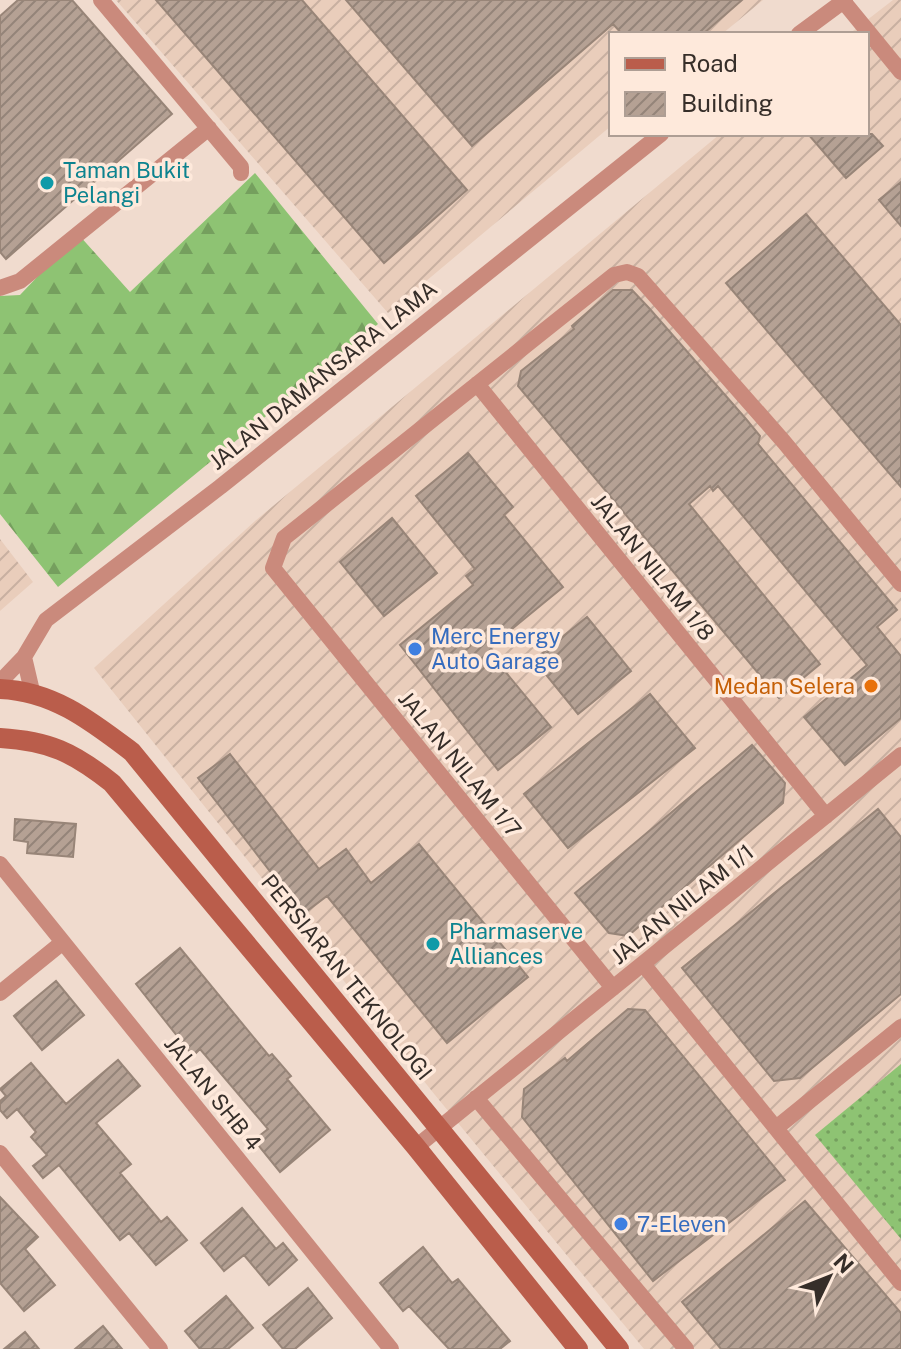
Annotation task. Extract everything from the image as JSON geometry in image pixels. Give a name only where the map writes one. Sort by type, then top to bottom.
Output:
[{"type":"main road","name":"PERSIARAN TEKNOLOGI","points":[[0,689],[32,691],[87,719],[132,752],[619,1349]]},
{"type":"main road","points":[[0,738],[38,740],[81,759],[112,783],[416,1147],[578,1349]]},
{"type":"street","points":[[101,0],[241,167],[241,173]]},
{"type":"street","points":[[802,32],[844,0],[901,72]]},
{"type":"street","points":[[0,288],[20,281],[209,128]]},
{"type":"street","name":"JALAN DAMANSARA LAMA","points":[[0,682],[24,657],[46,620],[220,487],[659,136]]},
{"type":"street","points":[[477,384],[614,275],[627,272],[638,276],[784,442],[901,584]]},
{"type":"street","name":"JALAN NILAM 1/7","points":[[477,384],[284,538],[277,550],[273,568],[613,988]]},
{"type":"street","name":"JALAN NILAM 1/8","points":[[477,384],[826,816]]},
{"type":"street","points":[[24,657],[32,691]]},
{"type":"street","name":"JALAN NILAM 1/1","points":[[416,1147],[901,755]]},
{"type":"street","name":"JALAN SHB 4","points":[[0,864],[391,1349]]},
{"type":"street","points":[[0,993],[63,942]]},
{"type":"street","points":[[643,964],[901,1283]]},
{"type":"street","points":[[776,1128],[901,1027]]},
{"type":"street","points":[[476,1098],[686,1349]]},
{"type":"street","points":[[0,1153],[160,1349]]},
{"type":"shaded area","points":[[116,0],[763,0],[724,32],[609,32],[609,128],[388,313]]},
{"type":"shaded area","points":[[893,0],[901,0],[901,1349],[644,1349],[435,1095],[94,668],[255,521],[718,136],[869,136],[869,32],[852,32]]},
{"type":"shaded area","points":[[0,539],[33,582],[0,611]]},
{"type":"green space","points":[[255,173],[378,324],[58,587],[0,514],[0,296],[20,295],[78,234],[130,292]]},
{"type":"green space","points":[[901,1064],[901,1239],[815,1135]]},
{"type":"building","name":"Taman Bukit Pelangi","points":[[18,0],[72,0],[172,114],[6,259],[0,252],[0,16]]},
{"type":"building","points":[[156,0],[302,0],[467,190],[384,263]]},
{"type":"building","points":[[346,0],[742,0],[705,32],[620,32],[613,24],[472,146]]},
{"type":"building","points":[[872,134],[883,146],[846,178],[810,136]]},
{"type":"building","points":[[901,182],[901,226],[879,200]]},
{"type":"building","points":[[806,214],[901,325],[901,487],[726,283]]},
{"type":"building","points":[[613,290],[632,290],[649,308],[760,436],[758,444],[897,610],[877,627],[901,656],[901,718],[845,765],[804,717],[867,665],[718,486],[713,491],[710,486],[689,504],[820,664],[779,698],[518,386],[521,371],[574,329],[572,326]]},
{"type":"building","points":[[468,453],[513,507],[504,515],[563,587],[490,647],[497,656],[494,658],[551,727],[498,770],[400,645],[473,585],[466,576],[475,569],[416,496]]},
{"type":"building","points":[[392,518],[437,573],[384,616],[340,562]]},
{"type":"building","points":[[587,617],[631,671],[578,714],[534,660]]},
{"type":"building","points":[[650,694],[695,748],[568,848],[524,794]]},
{"type":"building","points":[[752,745],[785,783],[783,803],[628,936],[609,933],[575,893]]},
{"type":"building","name":"Pharmaserve Alliances","points":[[230,754],[319,869],[346,849],[371,883],[419,844],[528,977],[447,1043],[327,896],[303,914],[198,778]]},
{"type":"building","points":[[878,809],[901,837],[901,994],[800,1078],[774,1081],[682,968]]},
{"type":"building","points":[[15,819],[76,824],[73,857],[27,853],[28,842],[14,840]]},
{"type":"building","points":[[180,948],[269,1056],[272,1054],[291,1076],[287,1079],[330,1130],[280,1172],[254,1140],[268,1129],[200,1049],[193,1056],[136,984]]},
{"type":"building","points":[[56,981],[84,1015],[42,1050],[14,1016]]},
{"type":"building","points":[[628,1009],[645,1010],[785,1180],[653,1281],[522,1117],[524,1089],[565,1058],[567,1061]]},
{"type":"building","points":[[118,1060],[140,1086],[96,1123],[131,1164],[120,1173],[161,1222],[167,1217],[187,1240],[156,1265],[129,1233],[120,1240],[59,1165],[43,1178],[33,1166],[47,1155],[31,1137],[36,1132],[17,1109],[7,1118],[0,1110],[0,1101],[6,1096],[0,1089],[31,1063],[66,1104]]},
{"type":"building","points":[[0,1197],[38,1237],[25,1249],[55,1285],[24,1311],[0,1283]]},
{"type":"building","points":[[805,1201],[901,1313],[901,1349],[721,1349],[682,1302]]},
{"type":"building","points":[[242,1208],[276,1249],[283,1243],[297,1260],[269,1285],[244,1255],[224,1271],[201,1243]]},
{"type":"building","points":[[423,1247],[452,1283],[458,1279],[510,1341],[500,1349],[449,1349],[409,1306],[403,1311],[380,1283]]},
{"type":"building","points":[[308,1288],[332,1318],[295,1349],[283,1349],[263,1325]]},
{"type":"building","points":[[226,1296],[253,1328],[228,1349],[200,1349],[185,1331]]},
{"type":"building","points":[[103,1326],[122,1349],[75,1349]]},
{"type":"building","points":[[25,1332],[39,1349],[4,1349]]},
{"type":"place","name":"Taman Bukit Pelangi","points":[[47,183]]},
{"type":"place","name":"Merc Energy Auto Garage","points":[[415,649]]},
{"type":"place","name":"Medan Selera","points":[[871,686]]},
{"type":"place","name":"Pharmaserve Alliances","points":[[433,944]]},
{"type":"place","name":"7-Eleven","points":[[621,1224]]}]
